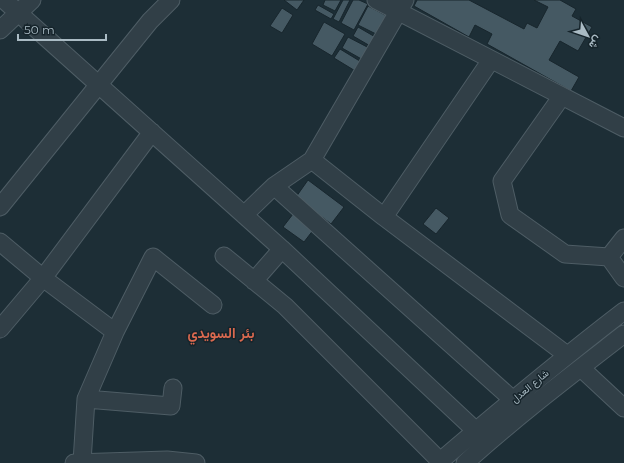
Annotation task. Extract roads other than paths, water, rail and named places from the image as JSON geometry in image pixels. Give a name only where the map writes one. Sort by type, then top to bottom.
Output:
[{"type":"street","points":[[4,0],[282,249],[475,430]]},
{"type":"street","points":[[0,30],[32,0]]},
{"type":"street","points":[[0,207],[150,20],[171,0]]},
{"type":"street","points":[[376,0],[402,6],[491,60],[624,128]]},
{"type":"street","points":[[244,215],[274,186],[312,160],[402,6]]},
{"type":"street","points":[[384,217],[491,60]]},
{"type":"street","points":[[562,96],[502,181],[510,215],[564,254],[609,257]]},
{"type":"street","points":[[0,329],[43,278],[152,132]]},
{"type":"street","points":[[312,160],[384,217],[567,355]]},
{"type":"street","points":[[274,186],[513,400]]},
{"type":"street","points":[[609,257],[624,238]]},
{"type":"street","points":[[0,242],[43,278],[115,332]]},
{"type":"street","points":[[254,281],[282,249]]},
{"type":"street","points":[[224,256],[285,306],[439,462]]},
{"type":"street","points":[[196,463],[167,460],[78,463],[86,399],[115,332],[153,257],[213,305]]},
{"type":"street","points":[[609,257],[624,278]]},
{"type":"street","name":"شارع العدل","points":[[439,462],[475,430],[624,311]]},
{"type":"street","name":"شارع العدل","points":[[465,463],[624,334]]},
{"type":"street","points":[[581,368],[624,408]]},
{"type":"street","points":[[86,399],[171,406],[173,388]]},
{"type":"district","name":"بئر السويدي","points":[[221,333]]}]
